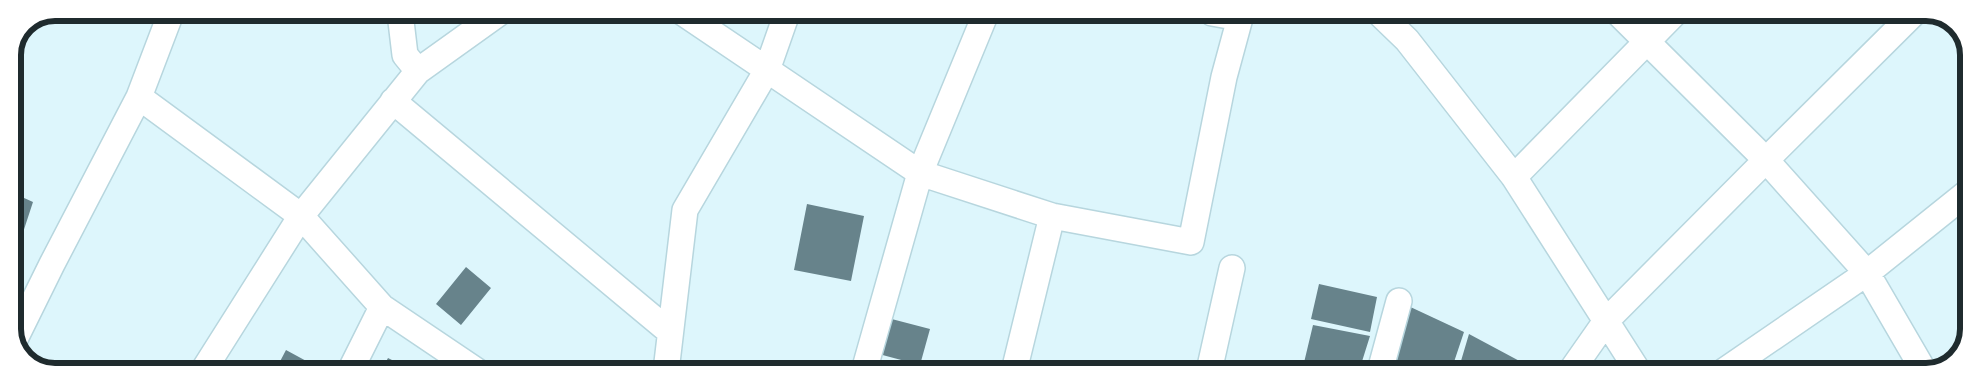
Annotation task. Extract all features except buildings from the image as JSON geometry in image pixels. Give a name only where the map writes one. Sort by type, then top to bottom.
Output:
[{"type":"street","points":[[21,326],[139,97],[168,21]]},
{"type":"street","points":[[401,21],[405,55],[418,71]]},
{"type":"street","points":[[209,362],[300,216],[393,101],[418,71],[488,21]]},
{"type":"street","points":[[695,21],[920,173],[1052,216],[1191,242],[1224,77],[1240,22]]},
{"type":"street","points":[[667,362],[685,210],[767,70],[784,21]]},
{"type":"street","points":[[866,362],[920,173],[982,21]]},
{"type":"street","points":[[1389,22],[1407,40],[1514,177],[1633,363]]},
{"type":"street","points":[[1627,22],[1766,160],[1867,273],[1919,363]]},
{"type":"street","points":[[1514,177],[1666,22]]},
{"type":"street","points":[[1577,363],[1606,320],[1905,22]]},
{"type":"street","points":[[139,97],[300,216],[382,308],[464,362]]},
{"type":"street","points":[[393,101],[670,332]]},
{"type":"street","points":[[1736,363],[1867,273],[1959,199]]},
{"type":"street","points":[[1016,363],[1052,216]]},
{"type":"street","points":[[1211,363],[1232,268]]},
{"type":"street","points":[[1382,363],[1399,301]]},
{"type":"street","points":[[354,362],[382,308]]},
{"type":"shaded area","points":[[49,22],[1937,23],[1954,36],[1960,53],[1959,337],[1953,349],[1943,358],[1926,363],[44,361],[31,353],[27,348],[21,331],[21,55],[24,42],[31,31]]}]
